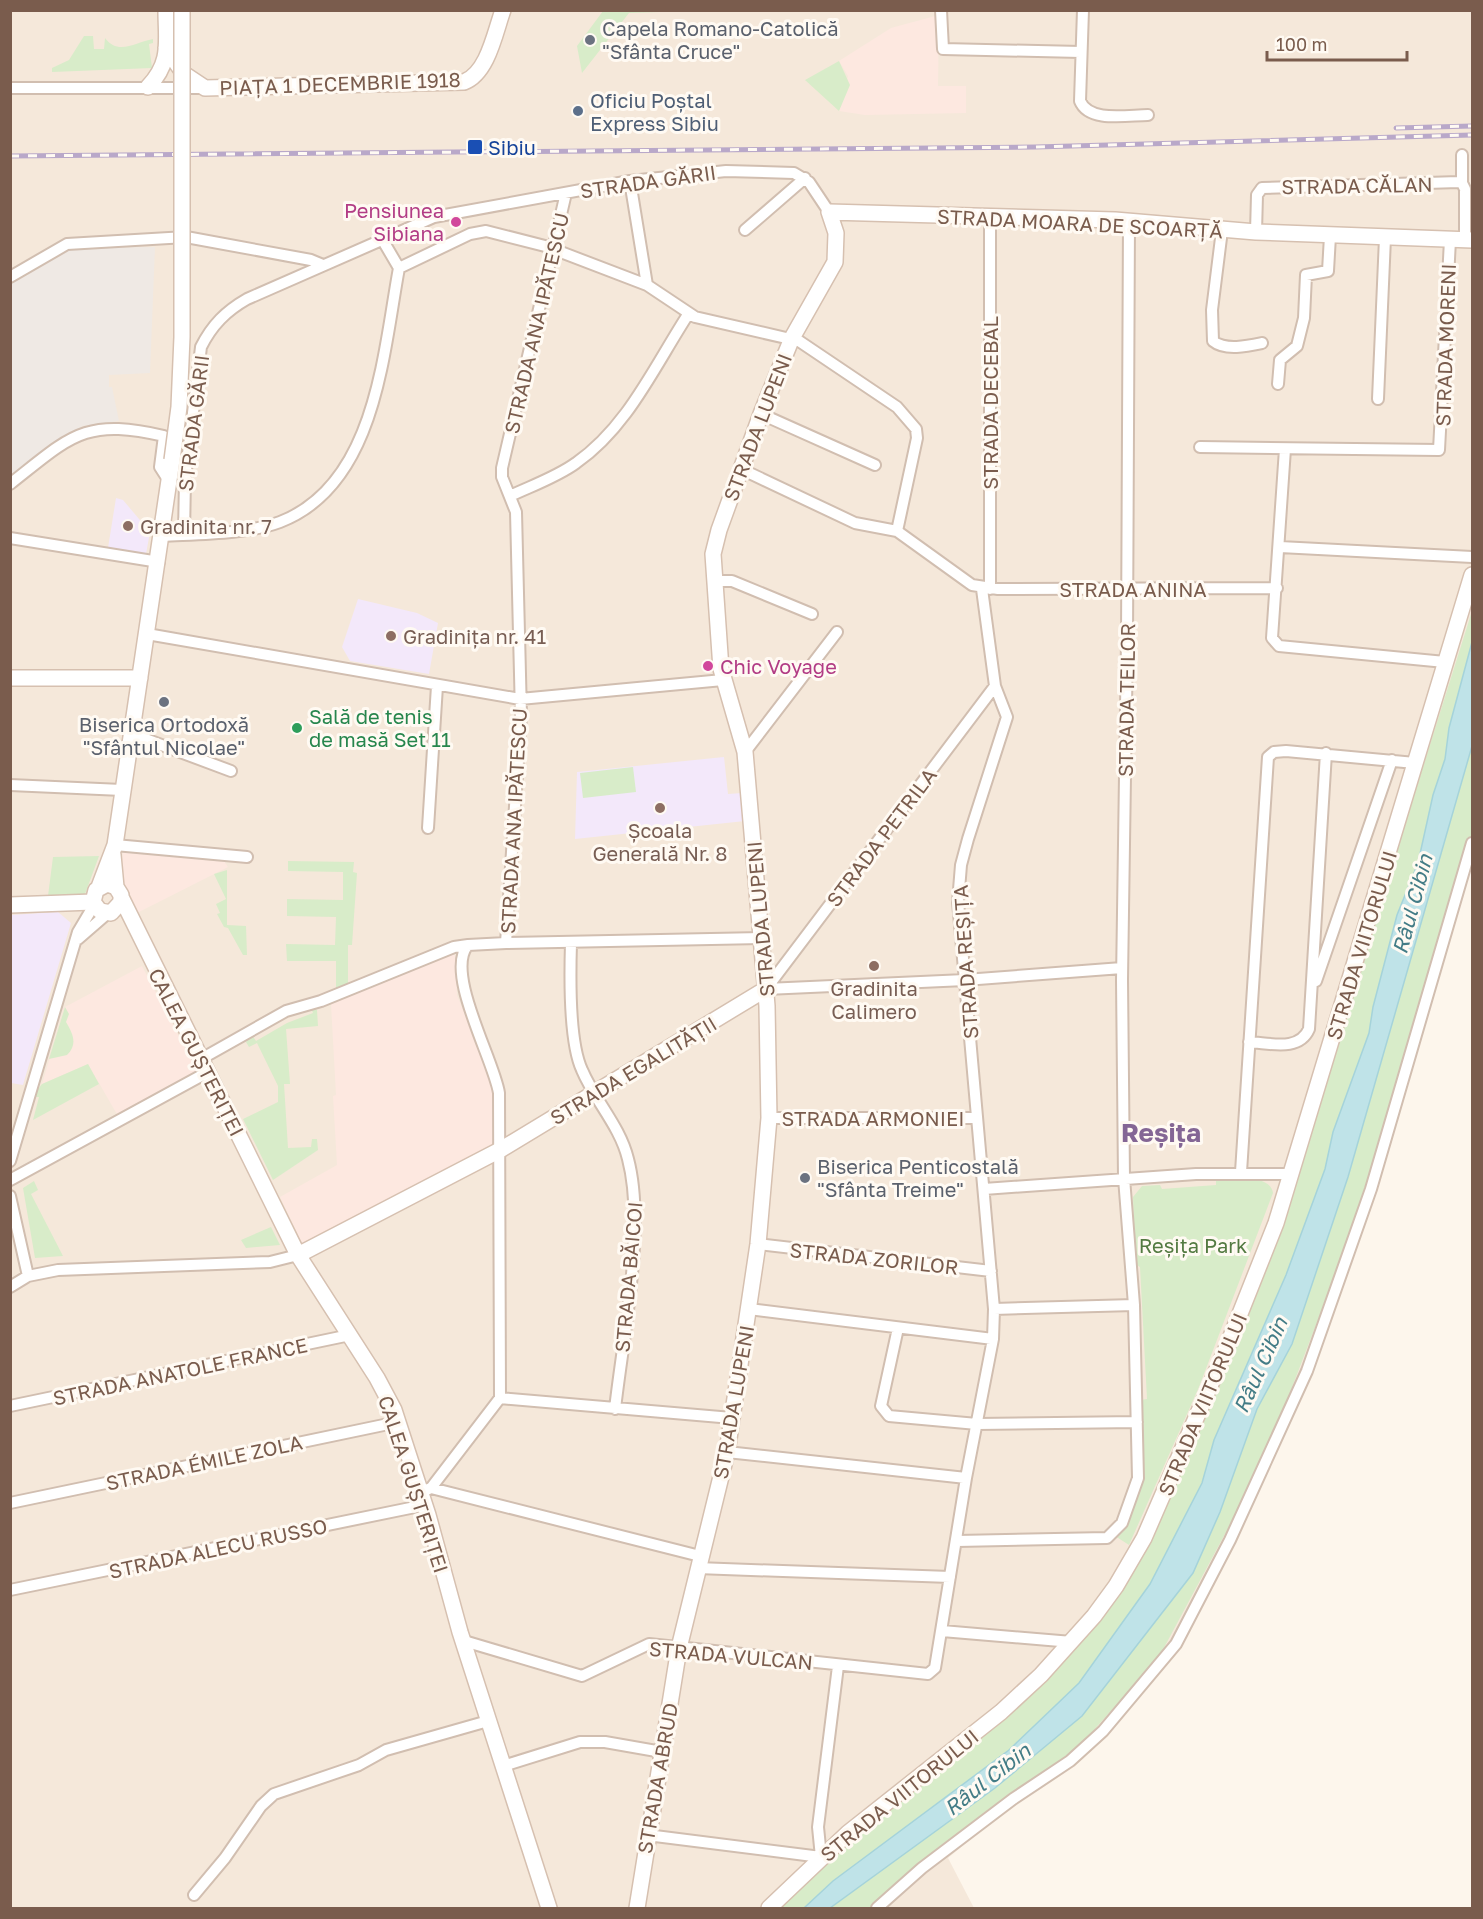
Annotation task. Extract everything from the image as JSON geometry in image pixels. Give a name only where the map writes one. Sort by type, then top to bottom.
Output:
[{"type":"street","points":[[148,87],[163,70],[166,48],[166,10]]},
{"type":"street","points":[[76,941],[115,903],[114,849],[159,562],[179,407],[182,337],[182,10]]},
{"type":"street","name":"PIAȚA 1 DECEMBRIE 1918","points":[[205,88],[464,82],[473,77],[482,66],[503,10]]},
{"type":"street","points":[[940,10],[943,49],[1081,52]]},
{"type":"street","points":[[1083,10],[1080,101],[1083,108],[1091,114],[1148,115]]},
{"type":"street","points":[[166,48],[184,74],[205,88]]},
{"type":"street","points":[[10,88],[205,88]]},
{"type":"street","points":[[1462,155],[1462,183],[1465,189],[1462,240]]},
{"type":"street","name":"STRADA GĂRII","points":[[184,535],[185,478],[198,361],[208,333],[233,307],[382,239],[448,213],[630,181],[726,171],[794,173],[805,178]]},
{"type":"street","points":[[745,230],[805,178],[829,213]]},
{"type":"street","points":[[630,181],[647,285]]},
{"type":"street","name":"STRADA CĂLAN","points":[[1256,232],[1257,195],[1262,188],[1462,183]]},
{"type":"street","name":"STRADA ANA IPĂTESCU","points":[[10,1180],[204,1066],[286,1011],[321,1001],[454,947],[506,943],[520,699],[516,512],[502,477],[502,468],[566,192]]},
{"type":"street","name":"STRADA MOARA DE SCOARȚĂ","points":[[829,213],[1129,221],[1256,232],[1462,240]]},
{"type":"street","name":"STRADA LUPENI","points":[[679,1648],[727,1452],[758,1244],[769,1118],[766,989],[745,752],[723,680],[713,581],[715,542],[761,414],[792,338],[835,262],[836,233],[829,213]]},
{"type":"street","name":"STRADA DECEBAL","points":[[986,589],[990,217]]},
{"type":"street","name":"STRADA TEILOR","points":[[1124,1178],[1122,968],[1129,221]]},
{"type":"street","points":[[1222,230],[1212,309],[1214,341],[1218,345],[1227,346],[1262,343]]},
{"type":"street","points":[[399,268],[478,231],[486,231],[553,249],[647,285],[700,318],[792,338],[897,407],[912,421],[917,438],[897,531]]},
{"type":"street","points":[[1278,384],[1280,360],[1297,346],[1304,318],[1306,275],[1328,271],[1330,236]]},
{"type":"street","points":[[10,277],[67,244],[186,237],[311,260],[323,265]]},
{"type":"street","points":[[1378,399],[1385,237]]},
{"type":"street","points":[[162,536],[250,528],[279,522],[305,508],[336,478],[360,438],[375,400],[399,268],[382,239]]},
{"type":"street","name":"STRADA MORENI","points":[[1286,449],[1439,450],[1462,240]]},
{"type":"street","points":[[510,496],[574,465],[595,447],[638,396],[689,313]]},
{"type":"street","points":[[761,414],[875,465]]},
{"type":"street","points":[[10,484],[73,438],[106,428],[134,429],[164,436],[160,467],[170,482]]},
{"type":"street","points":[[1200,447],[1286,449],[1272,633],[1274,644],[1445,662]]},
{"type":"street","points":[[741,469],[855,523],[897,531],[966,581],[986,589]]},
{"type":"street","points":[[10,538],[159,562]]},
{"type":"street","points":[[1280,547],[1473,557]]},
{"type":"street","name":"STRADA VIITORULUI","points":[[769,1908],[821,1857],[879,1807],[1012,1703],[1072,1642],[1116,1586],[1156,1511],[1254,1281],[1291,1174],[1473,575]]},
{"type":"street","points":[[713,581],[732,581],[812,614]]},
{"type":"street","name":"STRADA ANINA","points":[[986,589],[1277,588]]},
{"type":"street","name":"STRADA REȘIȚA","points":[[935,1668],[966,1478],[993,1339],[994,1309],[958,882],[976,812],[1006,727],[1005,710],[996,686],[986,589]]},
{"type":"street","points":[[745,752],[837,632]]},
{"type":"street","points":[[147,634],[520,699],[723,680]]},
{"type":"street","points":[[10,678],[140,678]]},
{"type":"street","points":[[428,828],[437,686]]},
{"type":"street","name":"STRADA PETRILA","points":[[766,989],[996,686]]},
{"type":"street","points":[[132,734],[231,771]]},
{"type":"street","points":[[1241,1172],[1266,762],[1274,752],[1326,753],[1415,763]]},
{"type":"street","name":"STRADA VIITORULUI","points":[[1249,1042],[1291,1045],[1300,1042],[1309,1029],[1326,753]]},
{"type":"street","points":[[1311,995],[1392,760]]},
{"type":"street","points":[[10,785],[123,790]]},
{"type":"street","points":[[877,1908],[922,1868],[985,1820],[1070,1761],[1103,1731],[1176,1644],[1230,1540],[1307,1371],[1378,1167],[1473,843]]},
{"type":"street","points":[[114,849],[247,857]]},
{"type":"street","points":[[10,1161],[78,932],[95,898],[114,849]]},
{"type":"street","points":[[10,905],[95,898],[107,884],[115,903]]},
{"type":"street","name":"CALEA GUȘTERIȚEI","points":[[95,898],[100,911],[115,903],[135,927],[298,1255],[383,1388],[425,1495],[464,1641],[549,1908]]},
{"type":"street","points":[[506,943],[762,938]]},
{"type":"street","name":"STRADA BĂICOI","points":[[572,943],[576,1052],[582,1072],[624,1146],[636,1196],[632,1261],[615,1409]]},
{"type":"street","points":[[468,945],[463,956],[464,988],[497,1083],[500,1150],[500,1398],[425,1495],[699,1562],[950,1577]]},
{"type":"street","points":[[766,989],[965,980],[1122,968]]},
{"type":"street","name":"STRADA EGALITĂȚII","points":[[298,1255],[500,1150],[766,989]]},
{"type":"street","name":"STRADA ARMONIEI","points":[[769,1118],[977,1118]]},
{"type":"street","points":[[984,1189],[1241,1172],[1291,1174]]},
{"type":"street","points":[[957,1541],[1107,1538],[1122,1523],[1138,1478],[1134,1305],[1124,1178]]},
{"type":"street","points":[[10,1196],[28,1276]]},
{"type":"street","name":"STRADA ZORILOR","points":[[758,1244],[991,1271]]},
{"type":"street","points":[[10,1287],[28,1276],[58,1270],[276,1261],[298,1255]]},
{"type":"street","points":[[994,1309],[1134,1305]]},
{"type":"street","points":[[749,1309],[993,1339]]},
{"type":"street","points":[[898,1328],[881,1406],[883,1412],[889,1416],[977,1424],[1137,1422]]},
{"type":"street","name":"STRADA ANATOLE FRANCE","points":[[10,1406],[350,1335]]},
{"type":"street","points":[[500,1398],[732,1418]]},
{"type":"street","name":"STRADA ÉMILE ZOLA","points":[[10,1503],[398,1422]]},
{"type":"street","points":[[727,1452],[966,1478]]},
{"type":"street","name":"STRADA ALECU RUSSO","points":[[10,1590],[425,1495]]},
{"type":"street","points":[[942,1631],[1072,1642]]},
{"type":"street","name":"STRADA VULCAN","points":[[464,1641],[582,1676],[591,1674],[649,1644],[928,1674],[935,1668]]},
{"type":"street","name":"STRADA ABRUD","points":[[637,1908],[679,1648]]},
{"type":"street","points":[[647,1835],[821,1857],[818,1827],[838,1666]]},
{"type":"street","points":[[194,1895],[225,1858],[261,1806],[274,1794],[359,1765],[386,1750],[489,1721]]},
{"type":"street","points":[[503,1766],[580,1742],[621,1744],[662,1752]]},
{"type":"shaded area","points":[[11,11],[1472,11],[1472,865],[1402,1105],[1310,1372],[1177,1645],[1138,1699],[948,1858],[974,1908],[11,1908]]},
{"type":"shaded area","points":[[939,15],[938,86],[966,86],[966,113],[865,115],[839,111],[848,76],[839,61],[891,28]]},
{"type":"shaded area","points":[[155,247],[150,373],[109,375],[109,387],[112,387],[119,421],[83,426],[65,435],[11,475],[11,280],[64,248]]},
{"type":"shaded area","name":"Gradinita nr. 7","points":[[116,498],[123,500],[150,532],[146,554],[108,548]]},
{"type":"shaded area","name":"Gradinița nr. 41","points":[[358,599],[417,613],[438,623],[429,674],[350,661],[342,647]]},
{"type":"shaded area","name":"Școala Generală Nr. 8","points":[[724,757],[728,794],[742,793],[745,821],[575,839],[577,772]]},
{"type":"shaded area","points":[[123,852],[222,858],[228,867],[137,913],[120,874]]},
{"type":"shaded area","points":[[58,912],[71,923],[23,1085],[11,1083],[11,915]]},
{"type":"shaded area","points":[[447,955],[455,955],[457,995],[492,1083],[494,1145],[302,1243],[280,1197],[337,1165],[331,1004]]},
{"type":"shaded area","points":[[142,966],[198,1073],[118,1116],[88,1064],[42,1084],[65,1007]]},
{"type":"green space","points":[[603,11],[690,11],[629,13],[582,73],[577,46]]},
{"type":"green space","points":[[84,36],[93,36],[94,49],[104,49],[105,38],[110,43],[121,47],[153,39],[153,43],[149,44],[152,68],[52,72],[52,68],[69,60]]},
{"type":"green space","points":[[839,61],[850,85],[839,111],[805,80]]},
{"type":"green space","points":[[1472,611],[1472,847],[1352,1231],[1263,1463],[1159,1657],[1068,1759],[877,1908],[778,1908],[889,1804],[982,1737],[1134,1570],[1313,1117]]},
{"type":"green space","points":[[633,767],[636,792],[583,798],[580,773]]},
{"type":"green space","points":[[99,856],[85,894],[48,896],[53,857]]},
{"type":"green space","points":[[288,861],[354,862],[353,872],[357,873],[352,945],[348,945],[348,983],[336,988],[336,961],[287,961],[286,944],[335,945],[336,917],[287,916],[287,899],[343,900],[343,872],[288,871]]},
{"type":"green space","points":[[227,870],[227,925],[246,926],[247,955],[243,955],[217,914],[220,913],[216,904],[226,899],[214,874]]},
{"type":"green space","points":[[310,1005],[317,1010],[318,1026],[286,1029],[290,1084],[284,1084],[288,1148],[311,1147],[312,1139],[317,1139],[318,1150],[273,1180],[243,1119],[278,1102],[278,1086],[257,1043],[249,1047],[246,1042],[252,1035],[256,1041],[287,1023],[313,1013]]},
{"type":"green space","points":[[65,1007],[69,1014],[66,1022],[72,1035],[72,1047],[67,1055],[49,1059]]},
{"type":"green space","points":[[88,1064],[99,1084],[33,1120],[39,1097],[32,1097],[42,1084]]},
{"type":"green space","name":"Reșița Park","points":[[1258,1180],[1270,1187],[1273,1193],[1199,1387],[1129,1545],[1115,1536],[1131,1506],[1141,1400],[1147,1399],[1140,1267],[1135,1264],[1133,1197],[1142,1186],[1160,1185],[1162,1189],[1216,1185],[1216,1181]]},
{"type":"green space","points":[[34,1181],[38,1190],[31,1194],[63,1256],[35,1258],[23,1188]]},
{"type":"green space","points":[[271,1227],[280,1245],[246,1248],[241,1240]]},
{"type":"water","name":"Râul Cibin","points":[[1472,642],[1472,746],[1348,1177],[1292,1344],[1257,1409],[1220,1512],[1193,1573],[1082,1716],[995,1788],[830,1908],[804,1908],[833,1881],[1009,1750],[1079,1683],[1150,1584],[1202,1483],[1214,1440],[1286,1275],[1325,1169],[1333,1132],[1369,1033],[1373,1007],[1397,915],[1418,863],[1433,795],[1445,759],[1449,728]]},
{"type":"railway","points":[[1396,128],[1472,126]]},
{"type":"railway","points":[[10,156],[1035,147],[1472,135]]},
{"type":"place","name":"Capela Romano-Catolică \"Sfânta Cruce\"","points":[[590,40]]},
{"type":"place","name":"Oficiu Poștal Express Sibiu","points":[[578,111]]},
{"type":"place","name":"Sibiu","points":[[475,147]]},
{"type":"place","name":"Pensiunea Sibiana","points":[[456,222]]},
{"type":"place","name":"Gradinita nr. 7","points":[[128,526]]},
{"type":"place","name":"Gradinița nr. 41","points":[[391,636]]},
{"type":"place","name":"Chic Voyage","points":[[708,666]]},
{"type":"place","name":"Biserica Ortodoxă \"Sfântul Nicolae\"","points":[[164,702]]},
{"type":"place","name":"Sală de tenis de masă Set 11","points":[[297,728]]},
{"type":"place","name":"Școala Generală Nr. 8","points":[[660,808]]},
{"type":"place","name":"Gradinita Calimero","points":[[874,966]]},
{"type":"place","name":"Biserica Penticostală \"Sfânta Treime\"","points":[[805,1178]]},
{"type":"district","name":"Reșița","points":[[1161,1132]]}]
